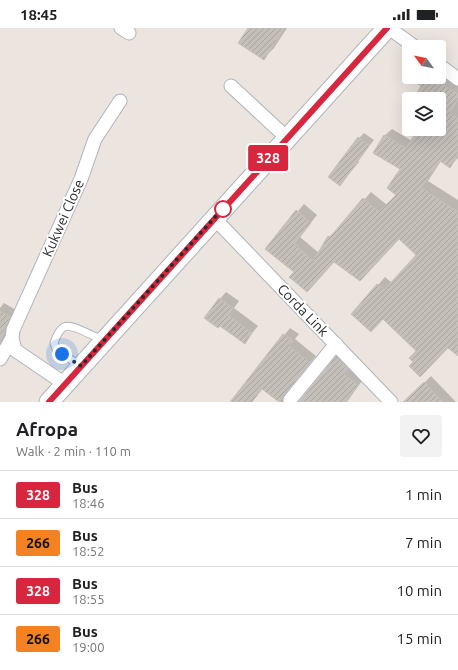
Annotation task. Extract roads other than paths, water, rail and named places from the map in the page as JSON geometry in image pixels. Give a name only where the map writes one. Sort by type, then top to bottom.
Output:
[{"type":"street","points":[[49,402],[286,138],[388,28],[405,40]]},
{"type":"street","points":[[446,70],[458,79]]},
{"type":"street","points":[[231,86],[286,138]]},
{"type":"street","name":"Kukwei Close","points":[[0,359],[12,338],[13,330],[81,179],[95,139],[120,101]]},
{"type":"street","name":"Corda Link","points":[[214,218],[391,402]]},
{"type":"street","points":[[12,338],[15,350],[65,384]]},
{"type":"street","points":[[290,400],[336,344]]},
{"type":"lane","points":[[81,366],[56,349],[54,343],[59,332],[64,327],[72,326],[103,341]]}]
